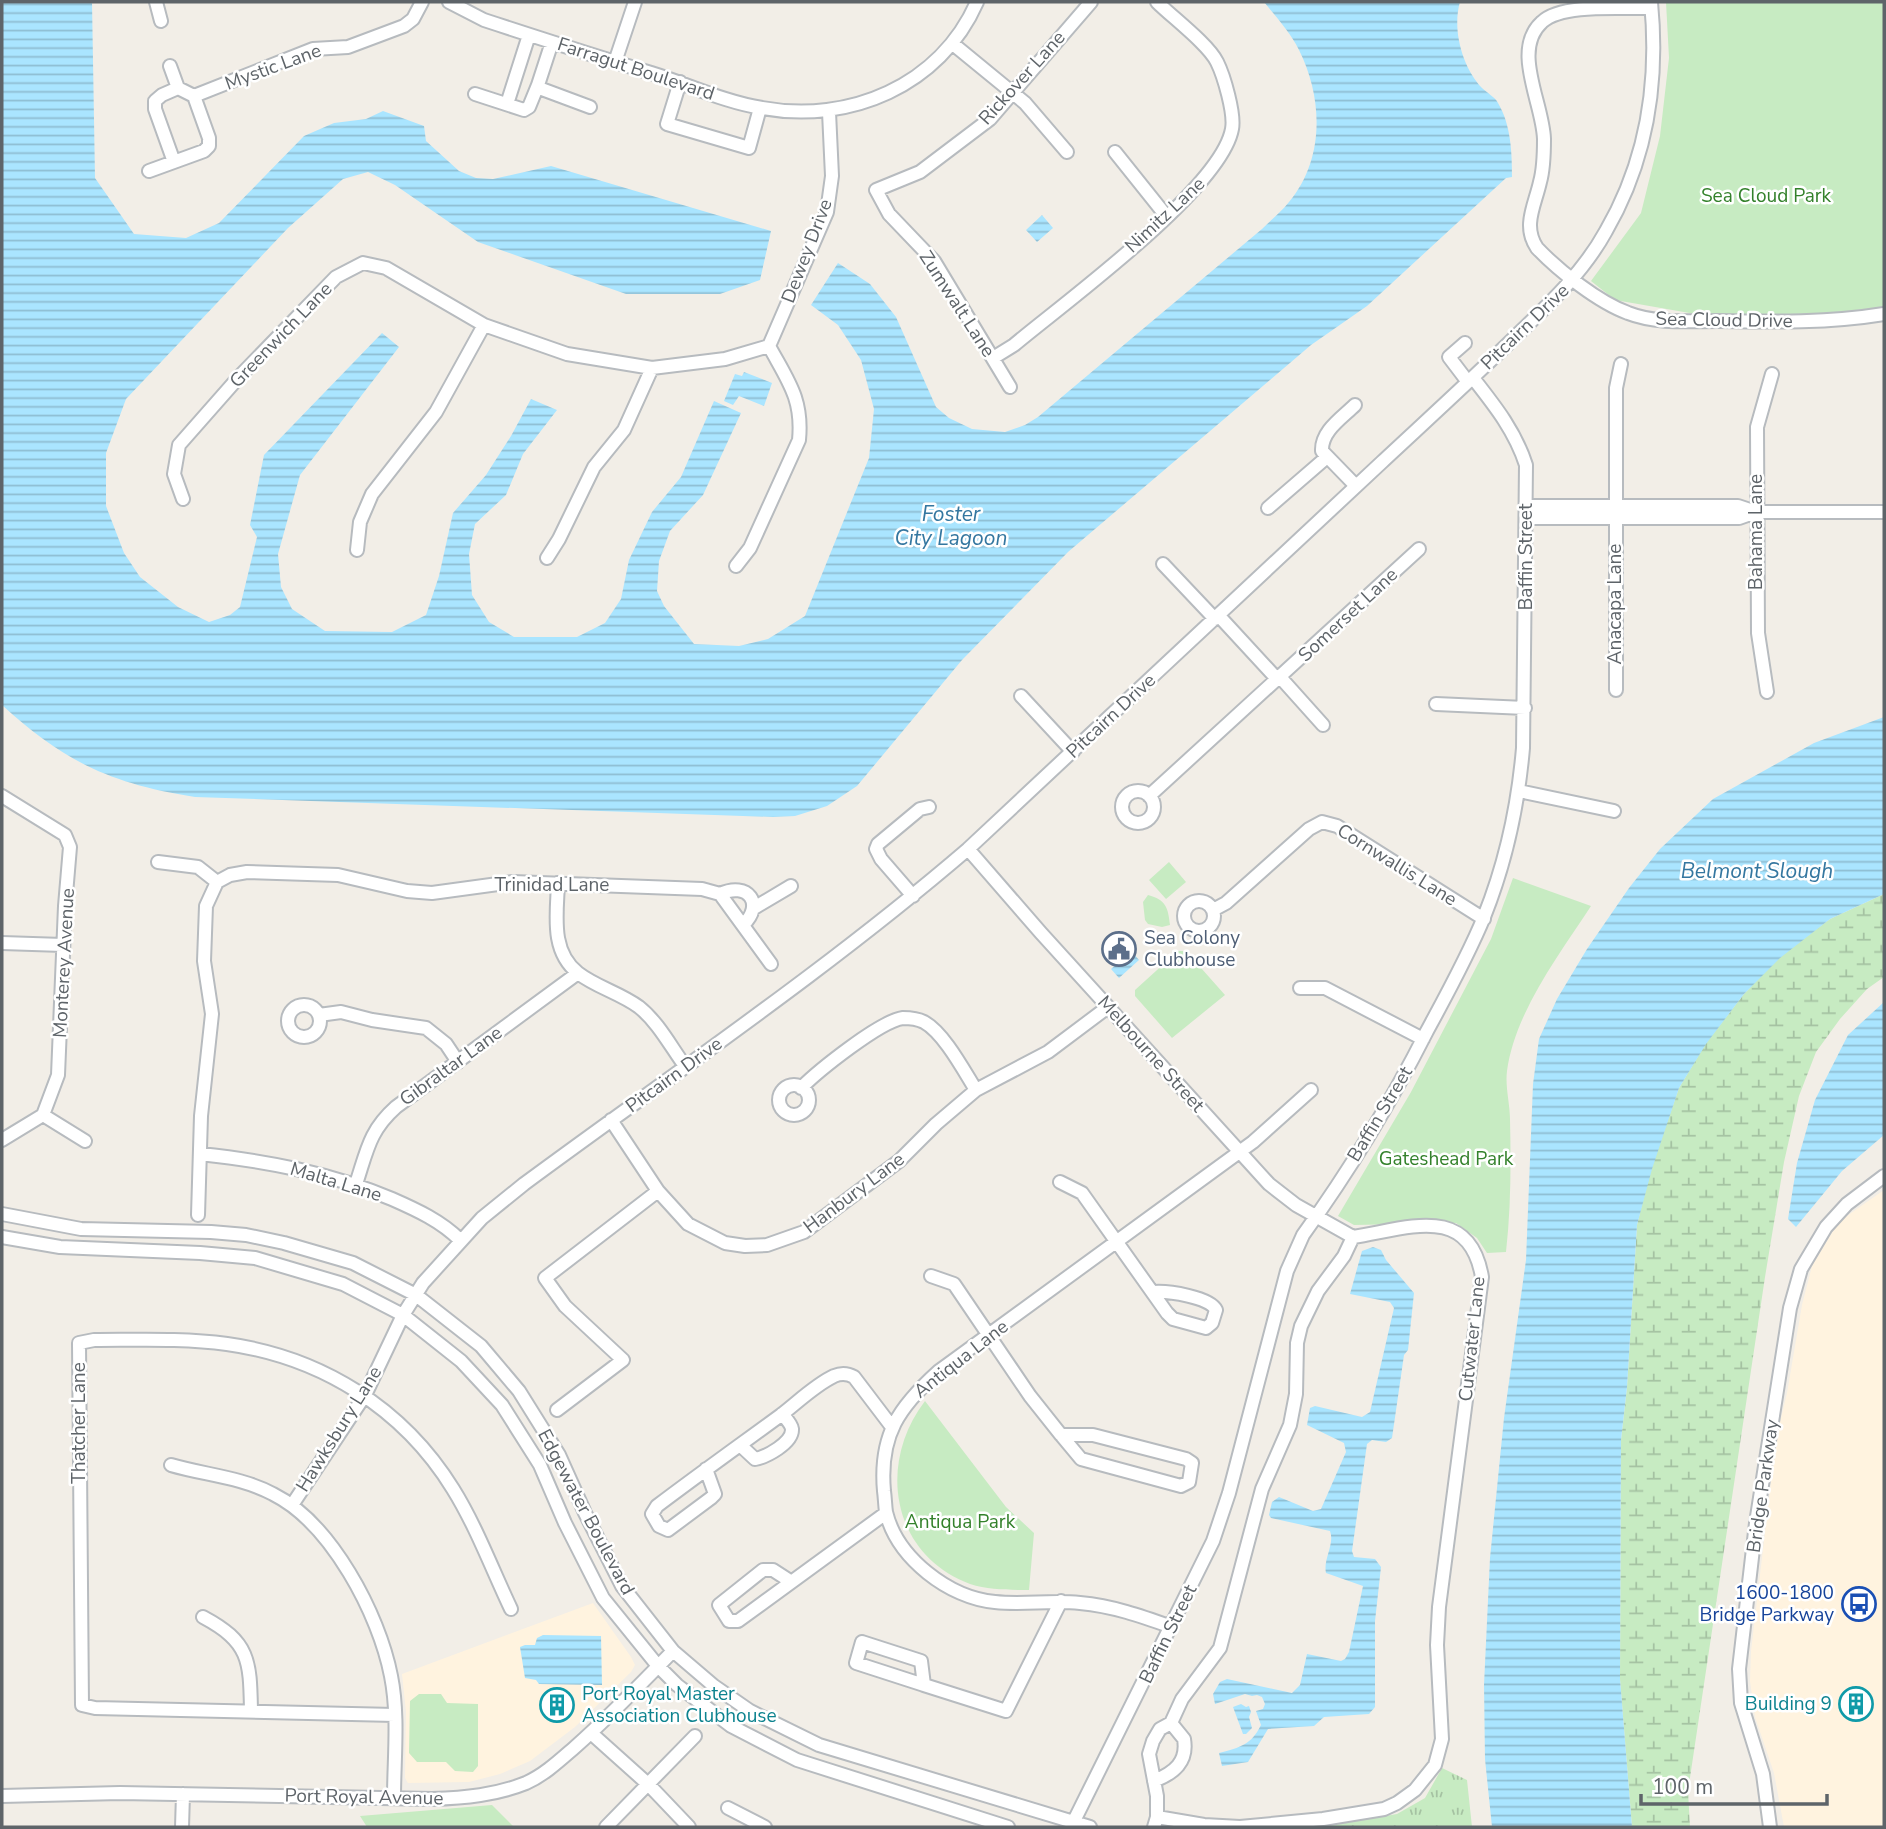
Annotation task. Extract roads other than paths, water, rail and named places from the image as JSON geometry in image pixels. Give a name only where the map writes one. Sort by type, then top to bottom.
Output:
[{"type":"street","points":[[156,2],[160,21]]},
{"type":"street","name":"Mystic Lane","points":[[194,96],[313,49],[348,47],[404,26],[413,19],[422,2]]},
{"type":"street","name":"Farragut Boulevard","points":[[449,2],[484,20],[529,35],[760,108],[792,112],[828,112],[864,103],[899,88],[922,72],[953,44],[977,2]]},
{"type":"street","points":[[615,62],[635,2]]},
{"type":"street","name":"Rickover Lane","points":[[876,190],[920,172],[990,119],[1091,2]]},
{"type":"street","name":"Nimitz Lane","points":[[993,358],[1014,345],[1167,216],[1213,168],[1232,129],[1231,110],[1217,62],[1209,51],[1157,2]]},
{"type":"street","name":"Sea Cloud Drive","points":[[1651,5],[1561,12],[1540,23],[1532,35],[1527,48],[1527,62],[1540,105],[1544,137],[1542,174],[1530,218],[1530,235],[1539,251],[1601,300],[1642,317],[1664,320],[1822,321],[1884,314]]},
{"type":"street","name":"Pitcairn Drive","points":[[403,1315],[423,1283],[482,1218],[524,1184],[793,988],[913,896],[968,849],[1471,380],[1574,280],[1606,233],[1623,199],[1642,145],[1653,88],[1651,5]]},
{"type":"street","points":[[507,104],[529,35]]},
{"type":"street","points":[[475,94],[524,110],[529,107],[552,42]]},
{"type":"street","points":[[953,44],[1026,103],[1067,152]]},
{"type":"street","points":[[149,171],[205,151],[209,145],[194,96],[178,88],[170,66]]},
{"type":"street","points":[[680,82],[667,124],[748,148],[760,108]]},
{"type":"street","points":[[538,85],[547,93],[590,107]]},
{"type":"street","points":[[174,162],[155,109],[155,101],[178,88]]},
{"type":"street","name":"Dewey Drive","points":[[769,346],[827,212],[832,176],[828,112]]},
{"type":"street","points":[[1115,152],[1167,216]]},
{"type":"street","name":"Zumwalt Lane","points":[[876,190],[889,214],[934,261],[1010,387]]},
{"type":"street","name":"Greenwich Lane","points":[[183,499],[174,474],[179,445],[238,378],[337,278],[363,263],[386,268],[484,326],[567,354],[652,368],[725,359],[769,346]]},
{"type":"street","points":[[357,550],[360,522],[372,494],[436,412],[484,326]]},
{"type":"street","name":"Baffin Street","points":[[1072,1825],[1213,1541],[1229,1493],[1287,1271],[1303,1234],[1382,1117],[1484,919],[1507,849],[1519,791],[1525,708],[1526,465],[1507,422],[1449,357],[1465,342]]},
{"type":"street","points":[[736,566],[750,548],[799,440],[799,405],[769,346]]},
{"type":"street","name":"Anacapa Lane","points":[[1616,690],[1616,388],[1621,364]]},
{"type":"street","points":[[547,558],[594,467],[624,430],[652,368]]},
{"type":"street","name":"Bahama Lane","points":[[1767,692],[1758,633],[1756,427],[1772,374]]},
{"type":"street","points":[[1355,405],[1321,440],[1322,451],[1356,486]]},
{"type":"street","points":[[1268,508],[1327,457]]},
{"type":"street","name":"Anacapa Lane","points":[[1527,512],[1615,512]]},
{"type":"street","points":[[1615,512],[1739,518],[1756,512],[1884,512]]},
{"type":"street","name":"Somerset Lane","points":[[1149,796],[1419,550]]},
{"type":"street","points":[[1163,564],[1323,725]]},
{"type":"street","points":[[1021,696],[1073,752]]},
{"type":"street","points":[[1436,704],[1525,708]]},
{"type":"street","points":[[1519,791],[1614,811]]},
{"type":"street","name":"Monterey Avenue","points":[[2,796],[65,835],[70,847],[58,1075],[43,1115]]},
{"type":"street","points":[[913,896],[881,859],[876,849],[878,844],[920,809],[929,807]]},
{"type":"street","name":"Cornwallis Lane","points":[[1213,911],[1226,903],[1309,829],[1322,822],[1337,826],[1484,919]]},
{"type":"street","name":"Melbourne Street","points":[[968,849],[1269,1184],[1296,1206],[1353,1237]]},
{"type":"street","points":[[158,862],[198,867],[217,882],[206,906],[205,961],[212,1034],[204,1080],[198,1214]]},
{"type":"street","name":"Trinidad Lane","points":[[217,882],[230,875],[247,872],[338,875],[407,891],[432,893],[513,882],[684,887],[720,894],[730,889],[742,890],[750,897],[754,908]]},
{"type":"street","points":[[558,883],[559,946],[562,954],[578,973],[641,1009],[685,1066]]},
{"type":"street","points":[[743,925],[750,919],[754,908],[791,886]]},
{"type":"street","points":[[720,894],[771,964]]},
{"type":"street","points":[[2,943],[63,945]]},
{"type":"street","name":"Gibraltar Lane","points":[[356,1184],[374,1129],[384,1118],[578,973]]},
{"type":"street","points":[[1300,988],[1325,988],[1423,1039]]},
{"type":"street","name":"Hanbury Lane","points":[[611,1120],[658,1191],[688,1224],[725,1243],[767,1245],[804,1232],[892,1167],[976,1090],[1048,1052],[1108,1007]]},
{"type":"street","points":[[319,1015],[341,1012],[372,1020],[426,1028],[446,1044],[458,1062]]},
{"type":"street","points":[[802,1088],[810,1079],[868,1036],[904,1018],[923,1021],[936,1030],[976,1090]]},
{"type":"street","name":"Antiqua Lane","points":[[1172,1627],[1126,1610],[1061,1601],[995,1602],[974,1598],[949,1588],[922,1569],[906,1550],[886,1513],[884,1463],[892,1427],[914,1393],[939,1371],[1239,1152],[1298,1104],[1311,1090]]},
{"type":"street","points":[[2,1138],[43,1115],[85,1141]]},
{"type":"street","name":"Malta Lane","points":[[200,1154],[269,1162],[356,1184],[430,1217],[449,1228],[460,1240]]},
{"type":"street","name":"Bridge Parkway","points":[[1770,1827],[1763,1774],[1741,1703],[1739,1669],[1756,1523],[1790,1308],[1801,1269],[1819,1236],[1840,1211],[1884,1176]]},
{"type":"street","points":[[1060,1182],[1083,1193],[1173,1319],[1206,1328],[1212,1323],[1215,1305],[1168,1291],[1154,1292]]},
{"type":"street","points":[[557,1410],[623,1360],[565,1306],[545,1278],[658,1191]]},
{"type":"street","name":"Edgewater Boulevard","points":[[2,1214],[81,1229],[246,1235],[284,1242],[353,1263],[415,1295],[481,1346],[519,1391],[559,1455],[622,1586],[673,1651],[723,1693],[801,1738],[1072,1825],[1090,1827]]},
{"type":"street","name":"Cutwater Lane","points":[[1424,1226],[1449,1227],[1472,1248],[1482,1277],[1439,1607],[1437,1645],[1442,1739],[1440,1751],[1428,1776],[1415,1790],[1384,1809],[1323,1819],[1240,1827],[1156,1822],[1154,1781],[1149,1754],[1160,1729],[1171,1723],[1182,1699],[1220,1648],[1262,1489],[1290,1425],[1296,1394],[1297,1343],[1301,1326],[1318,1291],[1344,1256],[1353,1237],[1424,1226]]},
{"type":"street","name":"Edgewater Boulevard","points":[[2,1237],[60,1247],[255,1258],[343,1284],[403,1315],[461,1361],[502,1405],[540,1465],[565,1523],[603,1598],[658,1666],[700,1704],[731,1726],[782,1754],[834,1774],[1008,1827]]},
{"type":"street","points":[[931,1276],[954,1284],[1030,1396],[1061,1435],[1081,1459],[1181,1486],[1189,1482],[1192,1463],[1186,1459],[1093,1435],[1061,1435]]},
{"type":"street","name":"Hawksbury Lane","points":[[292,1505],[365,1395],[403,1315]]},
{"type":"street","name":"Thatcher Lane","points":[[395,1715],[95,1708],[82,1705],[79,1343],[94,1340],[227,1344],[275,1354],[309,1365],[365,1395],[405,1429],[433,1460],[463,1508],[511,1609]]},
{"type":"street","points":[[706,1469],[715,1494],[673,1527],[664,1530],[654,1520],[654,1509],[706,1469],[829,1379],[849,1374],[863,1386],[892,1427]]},
{"type":"street","points":[[740,1445],[755,1459],[786,1441],[792,1428],[782,1414]]},
{"type":"street","points":[[171,1465],[252,1484],[292,1505],[332,1546],[358,1591],[383,1649],[391,1676],[395,1715],[394,1798]]},
{"type":"street","points":[[790,1581],[773,1570],[763,1570],[719,1605],[729,1621],[738,1621],[886,1513]]},
{"type":"street","points":[[924,1685],[921,1661],[862,1642],[856,1663],[924,1685],[1006,1711],[1061,1601]]},
{"type":"street","points":[[203,1617],[227,1629],[246,1658],[251,1710]]},
{"type":"street","name":"Port Royal Avenue","points":[[2,1796],[67,1793],[462,1798],[505,1791],[529,1782],[550,1768],[591,1733],[673,1651]]},
{"type":"street","points":[[1154,1781],[1173,1773],[1182,1758],[1184,1739],[1171,1723]]},
{"type":"street","points":[[591,1733],[649,1785],[689,1827]]},
{"type":"street","points":[[606,1827],[695,1736]]},
{"type":"street","points":[[182,1827],[183,1794]]},
{"type":"street","points":[[727,1808],[765,1827]]},
{"type":"water","name":"Foster City Lagoon","points":[[2,2],[92,2],[95,178],[134,234],[186,238],[219,223],[304,136],[334,123],[366,119],[383,111],[424,126],[426,141],[459,171],[476,178],[493,179],[551,166],[771,231],[760,280],[720,294],[626,294],[478,242],[395,185],[368,172],[343,179],[288,228],[126,399],[106,453],[106,506],[124,553],[140,577],[178,607],[209,622],[230,615],[240,607],[257,537],[250,525],[264,455],[382,333],[399,347],[300,475],[278,554],[281,587],[292,609],[325,631],[392,632],[426,615],[439,576],[453,513],[486,475],[531,399],[557,410],[523,454],[506,495],[475,524],[469,554],[472,595],[489,622],[514,637],[577,637],[605,623],[621,599],[629,560],[652,512],[681,477],[714,401],[741,413],[703,495],[670,531],[659,561],[657,591],[664,606],[694,644],[739,646],[768,639],[805,616],[869,458],[874,409],[861,360],[838,325],[811,305],[838,263],[870,284],[896,317],[936,407],[949,418],[972,429],[1005,432],[1025,425],[1038,417],[1262,229],[1286,206],[1301,185],[1314,148],[1316,108],[1313,88],[1295,43],[1264,2],[1460,2],[1457,24],[1460,47],[1469,70],[1482,88],[1497,101],[1506,120],[1512,177],[1506,178],[1367,306],[1311,345],[1068,552],[962,660],[857,786],[827,806],[795,816],[773,817],[195,797],[139,785],[91,768],[47,742],[2,705]]},
{"type":"water","points":[[1042,215],[1053,228],[1037,242],[1026,230]]},
{"type":"water","points":[[744,372],[772,383],[764,406],[739,396],[733,405],[724,401],[735,374],[742,376]]},
{"type":"water","name":"Belmont Slough","points":[[1884,717],[1884,894],[1830,919],[1780,958],[1744,994],[1706,1044],[1679,1088],[1637,1225],[1621,1440],[1620,1679],[1632,1827],[1492,1827],[1485,1759],[1484,1685],[1490,1558],[1504,1418],[1526,1260],[1533,1084],[1539,1039],[1557,999],[1629,888],[1660,849],[1713,799],[1814,743]]},
{"type":"water","points":[[1131,951],[1139,960],[1119,978],[1111,969]]},
{"type":"water","points":[[1884,1002],[1884,1135],[1842,1171],[1796,1227],[1788,1219],[1797,1163],[1815,1100],[1848,1035]]},
{"type":"water","points":[[1373,1247],[1381,1250],[1386,1260],[1414,1293],[1408,1350],[1404,1355],[1392,1438],[1386,1442],[1372,1440],[1367,1444],[1352,1551],[1354,1557],[1375,1559],[1381,1567],[1375,1621],[1375,1707],[1369,1714],[1324,1717],[1314,1726],[1268,1729],[1248,1762],[1222,1766],[1219,1753],[1239,1747],[1253,1737],[1261,1725],[1256,1711],[1263,1709],[1265,1704],[1262,1697],[1245,1694],[1215,1704],[1213,1694],[1220,1682],[1227,1679],[1292,1693],[1300,1685],[1307,1654],[1341,1661],[1349,1652],[1363,1586],[1326,1573],[1330,1531],[1271,1518],[1269,1515],[1272,1502],[1279,1497],[1313,1511],[1321,1509],[1346,1452],[1344,1443],[1307,1425],[1310,1408],[1315,1406],[1362,1417],[1370,1412],[1394,1308],[1390,1302],[1350,1294],[1362,1251]]},
{"type":"water","points":[[543,1635],[601,1636],[602,1685],[539,1684],[536,1680],[525,1678],[520,1647],[535,1645],[537,1638]]},
{"type":"water","points":[[1241,1704],[1249,1706],[1251,1712],[1249,1717],[1252,1728],[1246,1734],[1243,1734],[1233,1707]]},
{"type":"place","name":"Sea Colony Clubhouse","points":[[1119,949]]},
{"type":"place","name":"1600-1800 Bridge Parkway","points":[[1859,1604]]},
{"type":"place","name":"Building 9","points":[[1856,1704]]},
{"type":"place","name":"Port Royal Master Association Clubhouse","points":[[557,1705]]},
{"type":"park label","name":"Sea Cloud Park","points":[[1766,196]]},
{"type":"park label","name":"Gateshead Park","points":[[1446,1159]]},
{"type":"park label","name":"Antiqua Park","points":[[960,1522]]}]
